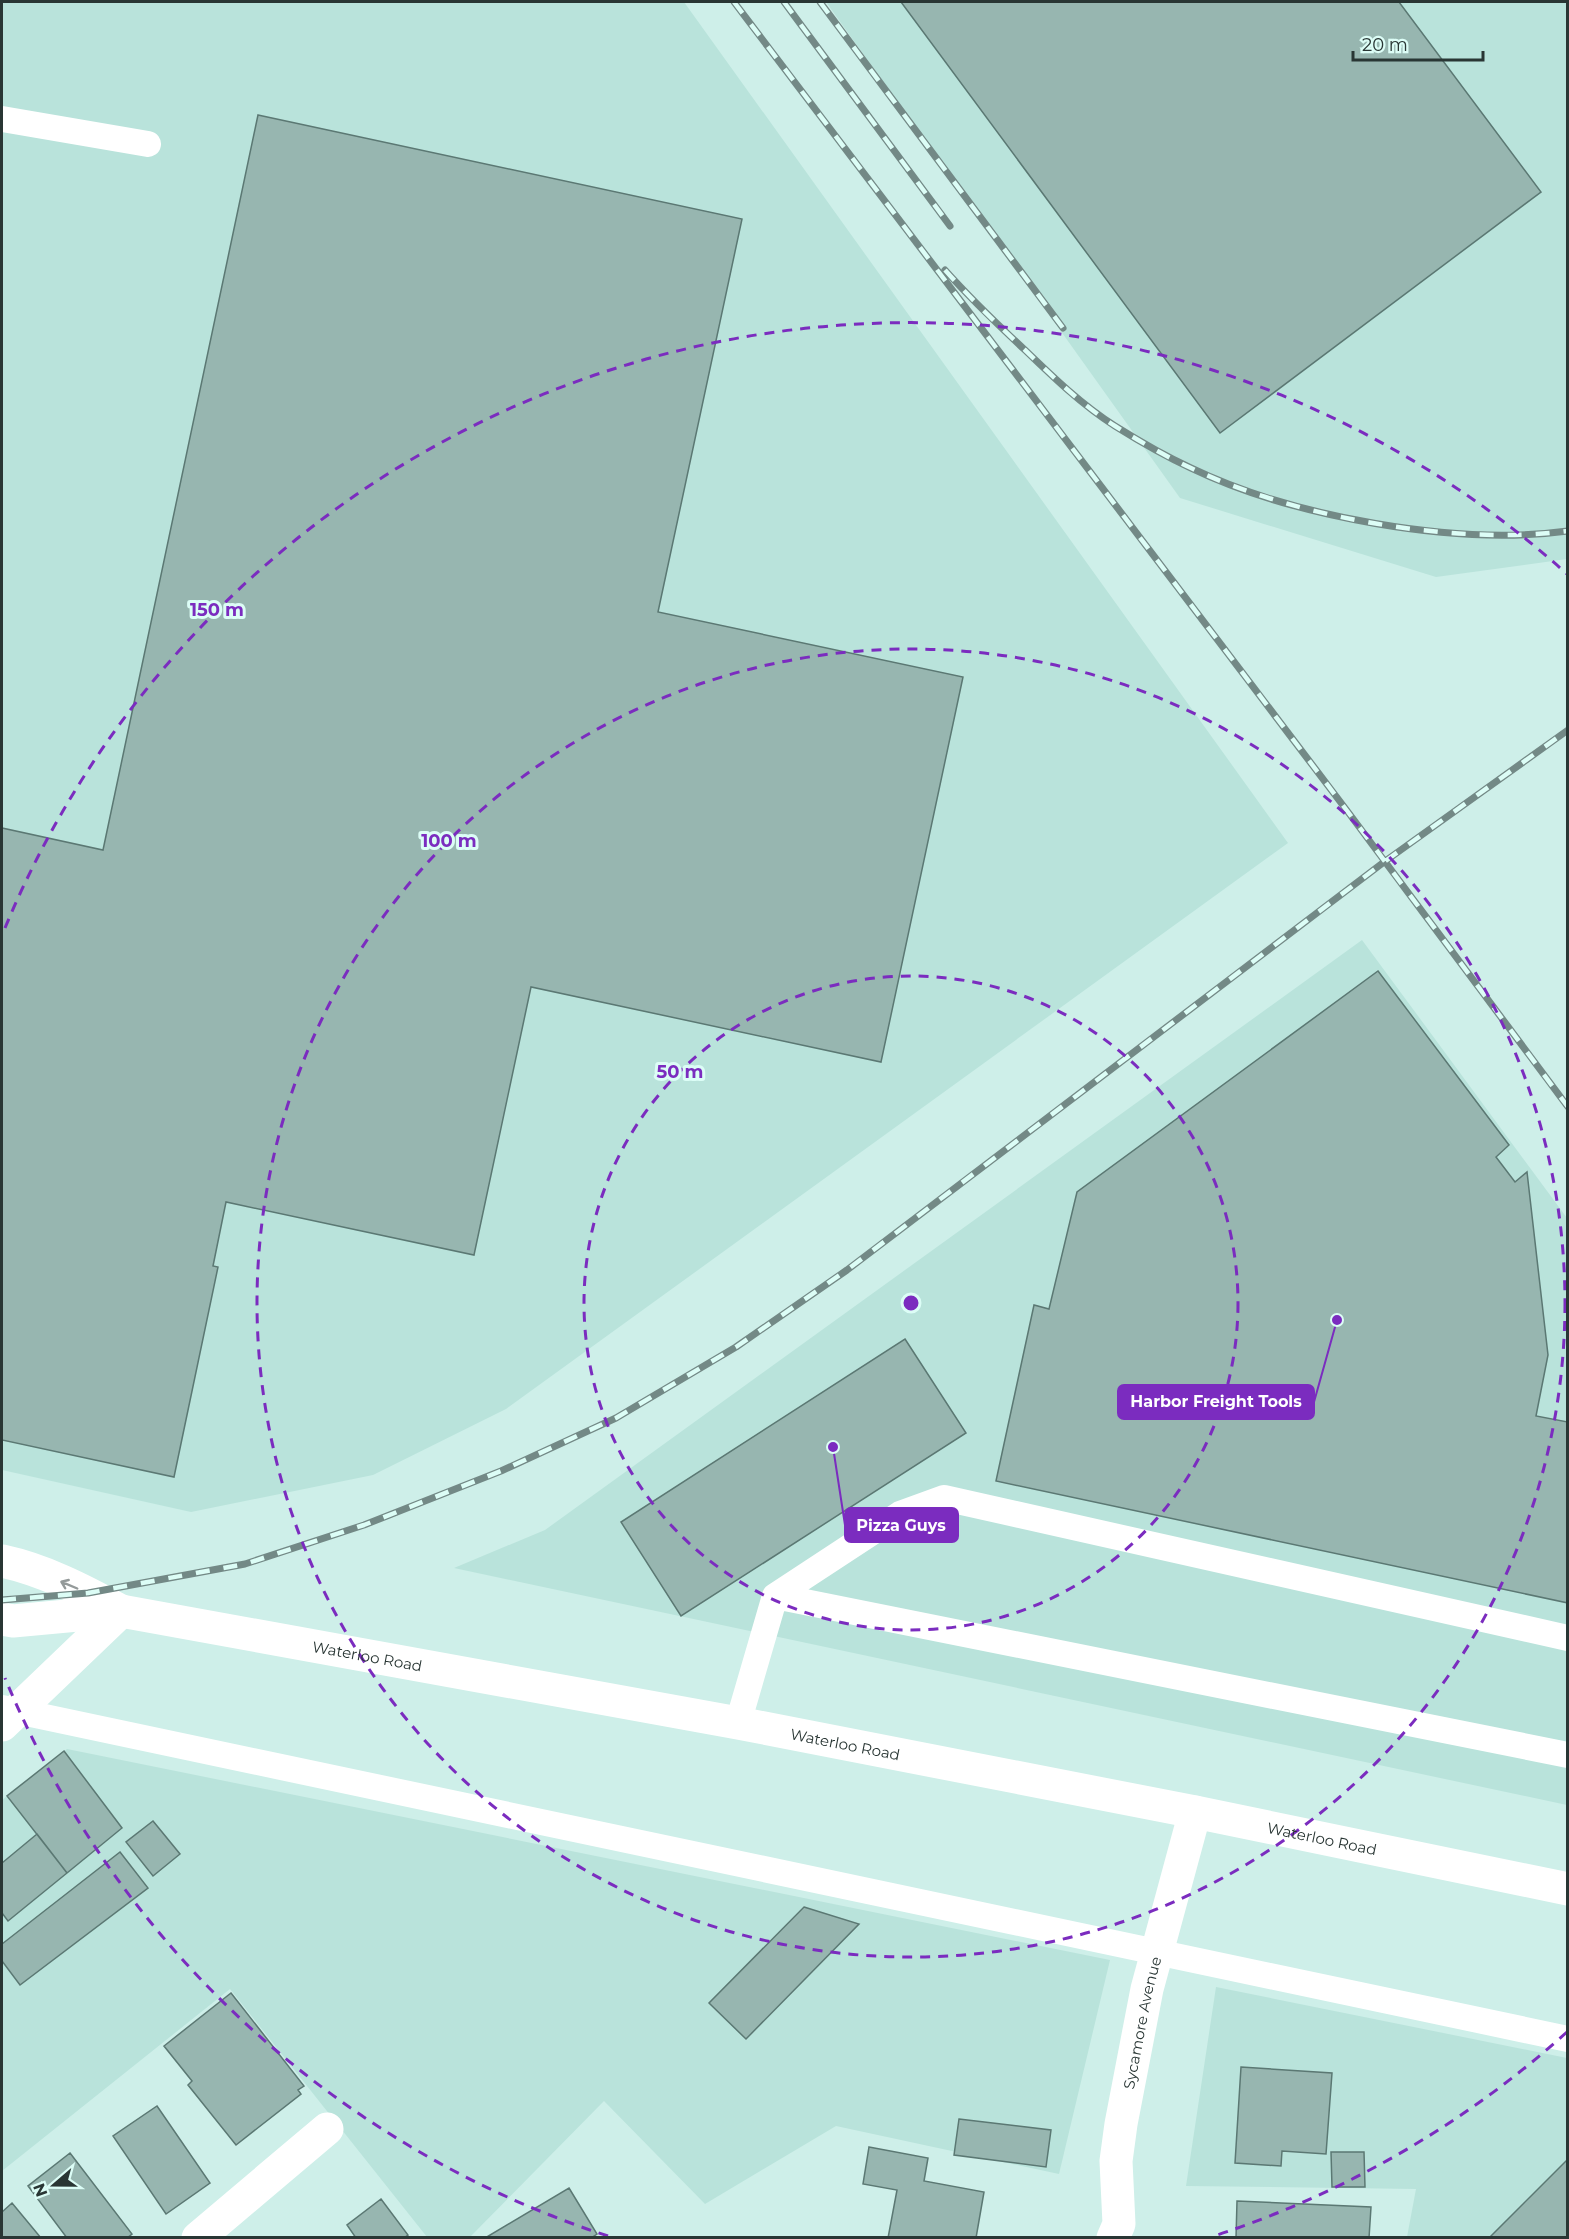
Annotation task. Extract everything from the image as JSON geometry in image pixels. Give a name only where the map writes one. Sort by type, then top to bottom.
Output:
[{"type":"main road","name":"Waterloo Road","points":[[2,1561],[27,1567],[88,1593],[121,1611]]},
{"type":"main road","name":"Waterloo Road","points":[[2,1619],[13,1621],[121,1611],[738,1724],[1195,1812],[1568,1889]]},
{"type":"main road","points":[[6,1715],[121,1611]]},
{"type":"main road","name":"Sycamore Avenue","points":[[1120,2233],[1116,2161],[1120,2124],[1147,1989],[1195,1812]]},
{"type":"main road","points":[[198,2238],[327,2129]]},
{"type":"lane","points":[[2,119],[148,144]]},
{"type":"lane","points":[[738,1724],[776,1596],[900,1514],[944,1498],[1568,1638]]},
{"type":"lane","points":[[776,1596],[1568,1755]]},
{"type":"lane","points":[[6,1715],[1568,2040]]},
{"type":"shaded area","points":[[2,2],[684,2],[1288,843],[506,1409],[373,1475],[191,1512],[2,1470]]},
{"type":"shaded area","points":[[826,2],[1567,2],[1567,559],[1436,577],[1180,498]]},
{"type":"shaded area","points":[[1362,940],[1567,1218],[1567,1805],[454,1568],[545,1530]]},
{"type":"shaded area","points":[[67,1749],[1110,1960],[1059,2174],[836,2126],[705,2204],[604,2101],[470,2237],[427,2237],[230,1989],[2,2171],[2,1800]]},
{"type":"shaded area","points":[[1216,1987],[1567,2058],[1567,2237],[1407,2237],[1416,2189],[1186,2186]]},
{"type":"building","points":[[901,2],[1399,2],[1541,192],[1220,433]]},
{"type":"building","points":[[258,115],[742,219],[658,612],[963,677],[881,1062],[531,987],[474,1255],[226,1202],[213,1266],[218,1267],[174,1477],[2,1440],[2,828],[103,850]]},
{"type":"building","points":[[1378,971],[1509,1145],[1496,1157],[1515,1182],[1527,1172],[1548,1355],[1536,1416],[1568,1422],[1568,1603],[996,1481],[1034,1305],[1049,1309],[1077,1192]]},
{"type":"building","points":[[905,1339],[966,1433],[681,1616],[621,1522]]},
{"type":"building","points":[[64,1751],[122,1828],[67,1873],[7,1796]]},
{"type":"building","points":[[153,1821],[180,1854],[153,1876],[126,1842]]},
{"type":"building","points":[[37,1834],[67,1873],[8,1921],[2,1913],[2,1863]]},
{"type":"building","points":[[120,1852],[148,1888],[20,1985],[2,1961],[2,1944]]},
{"type":"building","points":[[804,1907],[859,1924],[746,2039],[709,2003]]},
{"type":"building","points":[[231,1993],[304,2086],[298,2090],[301,2094],[236,2145],[188,2085],[192,2081],[164,2046]]},
{"type":"building","points":[[1241,2067],[1332,2073],[1326,2154],[1282,2151],[1281,2166],[1235,2163]]},
{"type":"building","points":[[157,2106],[210,2183],[166,2214],[113,2136]]},
{"type":"building","points":[[959,2119],[1051,2130],[1046,2167],[954,2155]]},
{"type":"building","points":[[869,2147],[928,2158],[924,2181],[984,2192],[976,2238],[888,2238],[897,2190],[863,2184]]},
{"type":"building","points":[[1331,2152],[1364,2152],[1365,2187],[1332,2187]]},
{"type":"building","points":[[70,2153],[132,2234],[127,2238],[67,2238],[28,2186]]},
{"type":"building","points":[[1568,2159],[1568,2238],[1489,2238]]},
{"type":"building","points":[[569,2188],[597,2234],[591,2238],[485,2238]]},
{"type":"building","points":[[381,2199],[408,2235],[404,2238],[356,2238],[347,2225]]},
{"type":"building","points":[[1237,2201],[1371,2207],[1369,2238],[1236,2238]]},
{"type":"building","points":[[12,2203],[41,2238],[2,2238],[2,2212]]},
{"type":"railway","points":[[734,2],[1348,812],[1568,1107]]},
{"type":"railway","points":[[784,2],[950,226]]},
{"type":"railway","points":[[820,2],[1063,328]]},
{"type":"railway","points":[[945,270],[1004,330],[1091,409],[1115,426],[1191,468],[1277,501],[1375,524],[1426,531],[1476,534],[1524,535],[1568,531]]},
{"type":"railway","points":[[2,1600],[88,1593],[245,1564],[364,1525],[501,1471],[616,1418],[736,1347],[847,1270],[1384,862],[1568,730]]},
{"type":"place","name":"Harbor Freight Tools","points":[[1337,1320]]},
{"type":"place","name":"Pizza Guys","points":[[833,1447]]}]
